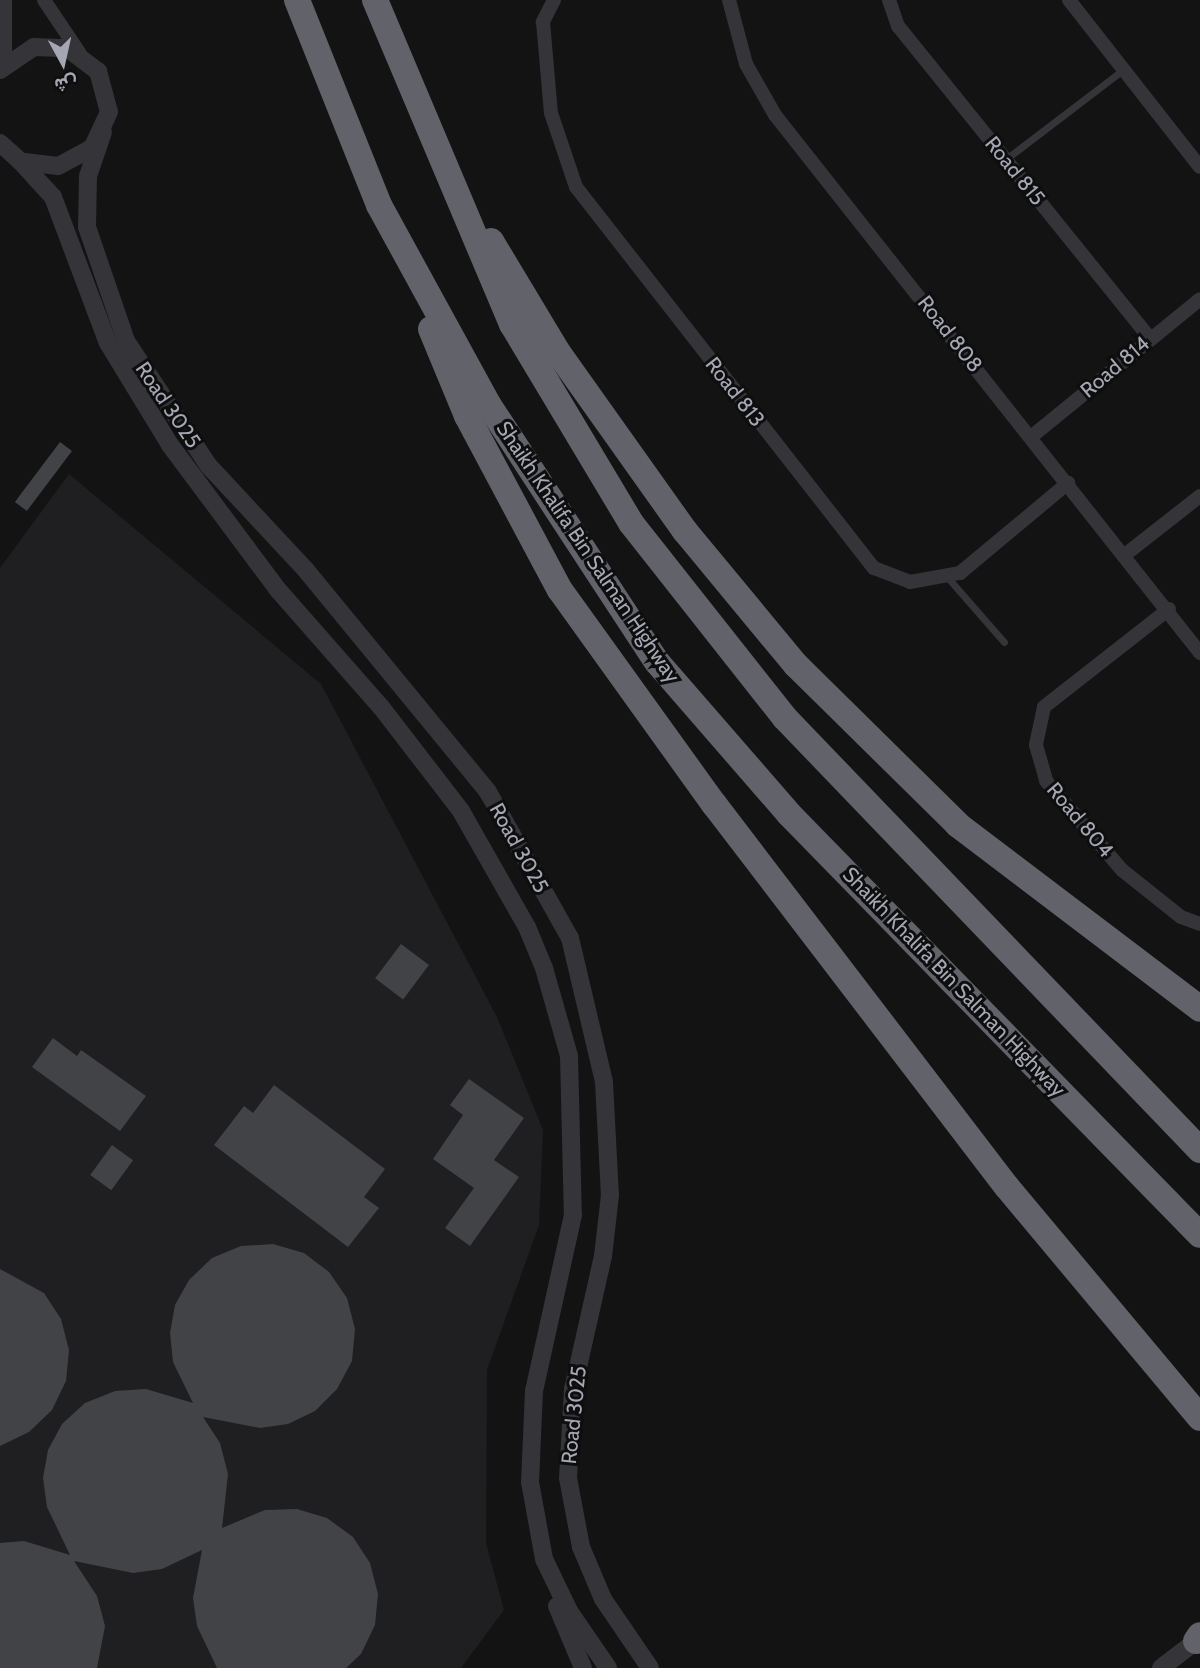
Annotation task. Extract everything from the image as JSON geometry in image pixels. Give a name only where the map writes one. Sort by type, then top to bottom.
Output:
[{"type":"highway","name":"Shaikh Khalifa Bin Salman Highway","points":[[297,0],[379,205],[488,404],[657,662],[789,814],[1200,1235]]},
{"type":"highway","points":[[375,0],[433,146],[512,324],[631,523],[785,718],[1200,1150]]},
{"type":"highway","points":[[433,146],[557,351],[685,531],[796,665],[958,825],[1200,1009]]},
{"type":"highway","points":[[379,205],[467,416],[560,590],[714,804],[999,1177],[1147,1350],[1200,1418]]},
{"type":"highway","points":[[1147,1350],[1200,1398]]},
{"type":"street","points":[[5,0],[3,66],[43,46],[82,56]]},
{"type":"street","points":[[44,0],[63,36],[82,56]]},
{"type":"street","name":"Road 813","points":[[554,0],[543,22],[551,113],[567,170],[586,204],[874,568],[910,582],[948,578],[971,566],[1068,483]]},
{"type":"street","name":"Road 808","points":[[729,0],[746,64],[775,115],[1126,554],[1200,653]]},
{"type":"street","name":"Road 815","points":[[889,0],[898,26],[1150,338]]},
{"type":"street","points":[[1069,0],[1200,167]]},
{"type":"street","name":"Road 3025","points":[[82,56],[107,90],[103,132],[85,200],[102,284],[126,341],[208,465],[328,596],[488,792],[570,938],[595,1030],[610,1128],[610,1195],[573,1390],[568,1478],[581,1547],[603,1599],[650,1668]]},
{"type":"street","points":[[7,150],[39,167],[77,160],[103,132]]},
{"type":"street","name":"Road 3025","points":[[7,150],[53,197],[108,343],[170,444],[244,544],[461,811],[527,927],[569,1056],[573,1214],[534,1391],[530,1482],[544,1559],[569,1611],[608,1668]]},
{"type":"street","name":"Road 814","points":[[1031,437],[1200,299]]},
{"type":"street","points":[[1126,554],[1200,496]]},
{"type":"street","points":[[244,544],[266,527]]},
{"type":"street","points":[[302,617],[328,596]]},
{"type":"street","name":"Road 804","points":[[1169,610],[1044,707],[1036,745],[1046,781],[1122,870],[1181,917],[1200,924]]},
{"type":"street","points":[[461,811],[488,792]]},
{"type":"street","points":[[544,1559],[561,1621],[583,1668]]},
{"type":"street","points":[[1161,1668],[1198,1638]]},
{"type":"lane","points":[[1005,159],[1124,69]]},
{"type":"lane","points":[[948,578],[1004,642]]},
{"type":"shaded area","points":[[69,474],[321,684],[497,1017],[543,1130],[539,1225],[487,1370],[486,1543],[504,1610],[461,1668],[0,1668],[0,568]]},
{"type":"building","points":[[60,442],[72,451],[27,511],[15,502]]},
{"type":"building","points":[[401,944],[429,965],[403,999],[375,978]]},
{"type":"building","points":[[53,1038],[77,1056],[81,1050],[146,1096],[120,1131],[32,1067]]},
{"type":"building","points":[[469,1079],[524,1118],[494,1160],[519,1177],[470,1246],[445,1228],[474,1188],[433,1159],[463,1115],[450,1105]]},
{"type":"building","points":[[274,1085],[385,1169],[364,1197],[379,1208],[348,1247],[214,1145],[244,1106],[253,1113]]},
{"type":"building","points":[[112,1145],[133,1160],[111,1190],[90,1175]]},
{"type":"building","points":[[273,1244],[304,1253],[329,1272],[347,1298],[355,1329],[352,1361],[337,1389],[315,1411],[288,1424],[260,1428],[203,1417],[220,1443],[228,1474],[222,1528],[265,1510],[297,1509],[327,1518],[353,1537],[370,1563],[378,1594],[375,1625],[361,1654],[346,1668],[217,1668],[197,1626],[193,1598],[202,1550],[162,1569],[133,1573],[74,1561],[97,1596],[105,1626],[97,1668],[0,1668],[0,1543],[24,1541],[70,1555],[47,1507],[43,1478],[48,1450],[62,1424],[85,1403],[115,1391],[146,1389],[193,1403],[173,1362],[170,1333],[175,1305],[189,1280],[212,1258],[241,1246]]},
{"type":"building","points":[[0,1269],[44,1293],[61,1319],[69,1350],[66,1381],[52,1410],[29,1432],[0,1446]]}]
